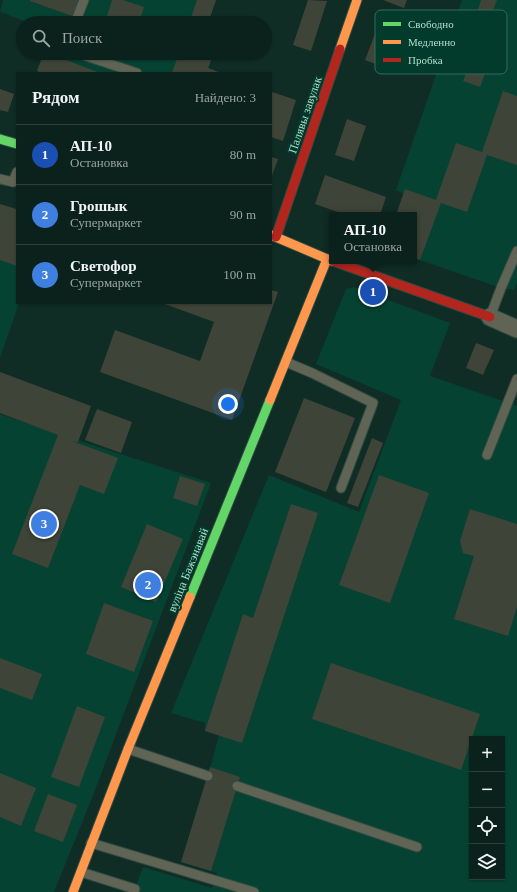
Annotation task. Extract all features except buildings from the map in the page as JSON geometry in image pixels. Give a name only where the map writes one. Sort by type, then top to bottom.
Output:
[{"type":"street","name":"Палявы завулак","points":[[273,236],[357,0]]},
{"type":"street","points":[[0,138],[16,144]]},
{"type":"street","points":[[273,236],[329,259]]},
{"type":"street","name":"вуліца Бажэнавай","points":[[73,892],[128,749],[286,362],[329,264]]},
{"type":"street","points":[[342,264],[490,317],[517,329]]},
{"type":"lane","points":[[78,16],[84,0]]},
{"type":"lane","points":[[98,60],[134,72]]},
{"type":"lane","points":[[0,179],[13,182],[16,174]]},
{"type":"lane","points":[[490,317],[517,251]]},
{"type":"lane","points":[[286,362],[373,403],[341,488]]},
{"type":"lane","points":[[487,455],[517,379]]},
{"type":"lane","points":[[128,749],[208,776]]},
{"type":"lane","points":[[237,786],[417,847]]},
{"type":"lane","points":[[91,843],[254,892]]},
{"type":"lane","points":[[81,872],[135,889]]},
{"type":"shaded area","points":[[3,0],[216,0],[210,16],[16,16],[16,18],[0,12]]},
{"type":"shaded area","points":[[462,0],[517,0],[517,283],[514,290],[501,288],[417,259],[417,212],[397,212],[404,194],[396,190],[436,74],[507,74],[507,10],[459,10]]},
{"type":"shaded area","points":[[41,60],[211,60],[208,68],[219,72],[40,72],[37,71]]},
{"type":"shaded area","points":[[0,204],[16,209],[16,304],[19,304],[0,358]]},
{"type":"shaded area","points":[[354,287],[450,323],[430,376],[517,406],[517,892],[134,892],[143,867],[212,888],[217,873],[181,862],[208,776],[219,735],[205,731],[205,723],[171,713],[269,475],[359,512],[401,400],[316,364],[346,289]]},
{"type":"shaded area","points":[[0,414],[211,483],[90,803],[54,892],[0,892]]},
{"type":"traffic: fast","points":[[0,139],[16,144]]},
{"type":"traffic: fast","points":[[190,597],[270,400]]},
{"type":"traffic: slow","points":[[340,49],[357,0]]},
{"type":"traffic: slow","points":[[272,235],[329,260]]},
{"type":"traffic: slow","points":[[270,400],[327,259]]},
{"type":"traffic: slow","points":[[73,892],[128,749],[190,597]]},
{"type":"traffic: jam","points":[[276,237],[340,49]]},
{"type":"traffic: jam","points":[[341,264],[490,317]]},
{"type":"place","name":"АП-10","points":[[373,292]]},
{"type":"place","name":"Светофор","points":[[44,524]]},
{"type":"place","name":"Грошык","points":[[148,585]]}]
